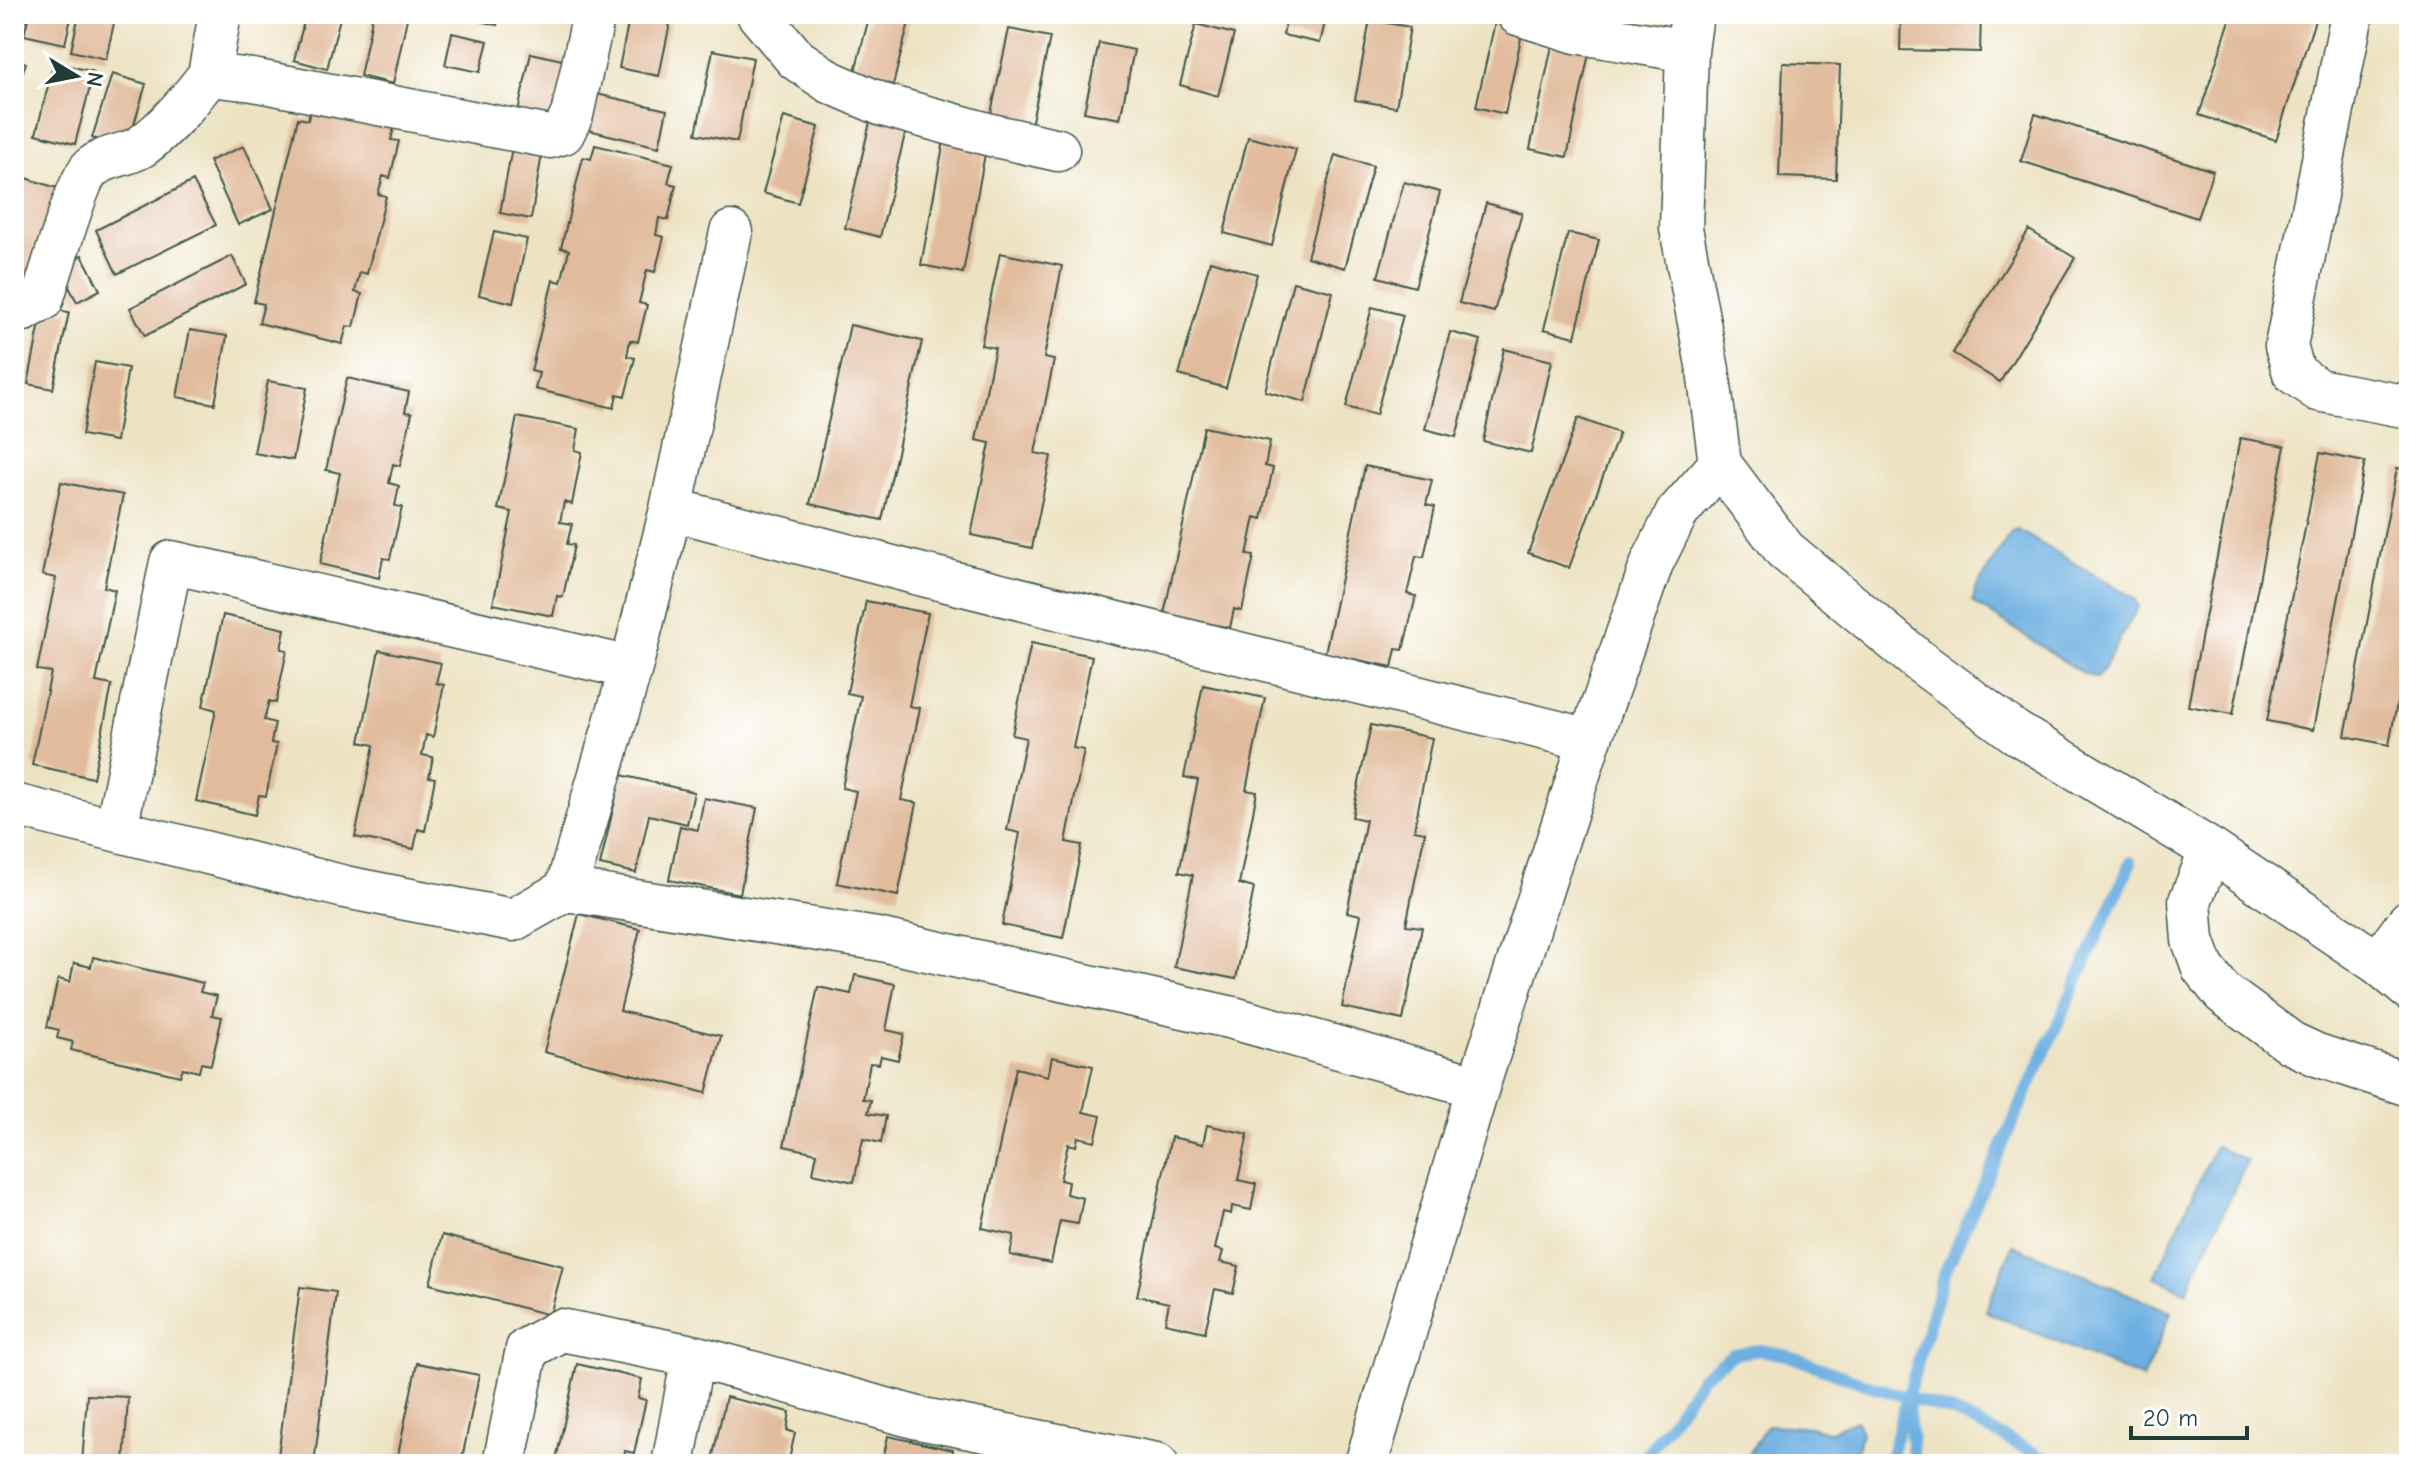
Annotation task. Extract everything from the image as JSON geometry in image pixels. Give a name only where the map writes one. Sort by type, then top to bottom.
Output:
[{"type":"street","points":[[14,312],[42,300],[76,196],[89,169],[109,157],[140,147],[189,102],[209,75],[220,14]]},
{"type":"street","points":[[209,75],[253,80],[550,137],[563,133],[572,115],[594,14]]},
{"type":"street","points":[[758,14],[796,59],[830,82],[883,105],[1058,150]]},
{"type":"street","points":[[1518,14],[1576,32],[1690,32],[1681,228],[1708,370],[1720,464],[1785,550],[1919,661],[2015,732],[2211,850],[2394,976],[2409,921]]},
{"type":"street","points":[[2352,14],[2286,346],[2294,373],[2318,390],[2409,407]]},
{"type":"street","points":[[566,890],[631,668],[671,509],[731,232]]},
{"type":"street","points":[[1366,1464],[1478,1087],[1590,740],[1652,563],[1677,513],[1720,464]]},
{"type":"street","points":[[671,509],[919,574],[1590,740]]},
{"type":"street","points":[[116,829],[171,562],[631,668]]},
{"type":"street","points":[[14,805],[345,887],[513,920],[566,890],[877,939],[1233,1018],[1478,1087]]},
{"type":"street","points":[[2211,850],[2190,901],[2193,940],[2203,968],[2223,993],[2291,1043],[2317,1055],[2409,1085]]},
{"type":"street","points":[[504,1464],[527,1349],[561,1330],[693,1356],[918,1418],[1157,1464]]},
{"type":"street","points":[[673,1464],[693,1356]]},
{"type":"water","points":[[2018,530],[2134,598],[2138,607],[2098,678],[2081,672],[1973,602],[1975,590],[2011,532]]},
{"type":"water","points":[[2215,1146],[2247,1161],[2186,1292],[2155,1277]]},
{"type":"water","points":[[2013,1245],[2171,1312],[2143,1379],[1985,1311]]},
{"type":"water","points":[[1856,1420],[1861,1433],[1854,1464],[1743,1464],[1767,1425],[1810,1427],[1828,1432]]},
{"type":"building","points":[[29,14],[72,14],[65,44],[24,35]]},
{"type":"building","points":[[79,14],[116,14],[106,59],[71,51]]},
{"type":"building","points":[[306,14],[341,14],[327,69],[294,60]]},
{"type":"building","points":[[373,14],[408,14],[393,84],[360,76]]},
{"type":"building","points":[[463,14],[500,14],[497,25],[462,17]]},
{"type":"building","points":[[630,14],[672,14],[659,76],[619,68]]},
{"type":"building","points":[[870,14],[911,14],[893,85],[854,75]]},
{"type":"building","points":[[1288,14],[1327,14],[1320,43],[1283,35]]},
{"type":"building","points":[[1901,14],[1981,14],[1980,52],[1900,50]]},
{"type":"building","points":[[2232,14],[2317,14],[2276,140],[2199,115]]},
{"type":"building","points":[[1496,18],[1524,24],[1505,114],[1476,107]]},
{"type":"building","points":[[1370,20],[1410,27],[1396,107],[1355,100]]},
{"type":"building","points":[[1196,24],[1234,34],[1218,96],[1180,85]]},
{"type":"building","points":[[1009,29],[1050,37],[1029,135],[988,127]]},
{"type":"building","points":[[452,33],[488,41],[480,72],[445,65]]},
{"type":"building","points":[[1553,41],[1590,49],[1567,157],[1530,149]]},
{"type":"building","points":[[1099,43],[1134,50],[1120,119],[1084,112]]},
{"type":"building","points":[[713,50],[753,58],[737,142],[696,134]]},
{"type":"building","points":[[531,53],[571,62],[556,125],[517,116]]},
{"type":"building","points":[[14,58],[26,63],[14,95]]},
{"type":"building","points":[[54,62],[94,72],[75,144],[36,134]]},
{"type":"building","points":[[1783,63],[1840,65],[1836,179],[1779,177]]},
{"type":"building","points":[[112,74],[146,84],[127,148],[92,138]]},
{"type":"building","points":[[588,92],[667,110],[659,147],[580,128]]},
{"type":"building","points":[[313,99],[396,119],[391,140],[399,141],[390,178],[383,176],[378,194],[386,196],[367,274],[360,272],[355,292],[362,294],[354,327],[347,326],[342,344],[259,323],[264,304],[254,302],[298,118],[308,120]]},
{"type":"building","points":[[872,114],[908,122],[880,237],[845,228]]},
{"type":"building","points":[[2035,114],[2213,171],[2197,218],[2021,161]]},
{"type":"building","points":[[784,117],[819,127],[798,203],[763,193]]},
{"type":"building","points":[[945,135],[987,143],[963,273],[921,265]]},
{"type":"building","points":[[1248,137],[1296,149],[1272,246],[1224,233]]},
{"type":"building","points":[[513,142],[543,148],[531,219],[500,213]]},
{"type":"building","points":[[595,145],[673,164],[668,183],[676,185],[668,220],[659,218],[656,235],[664,237],[655,272],[647,270],[639,303],[647,305],[638,342],[630,340],[627,356],[635,358],[625,396],[617,394],[614,408],[535,389],[539,373],[531,371],[553,280],[561,282],[569,250],[561,248],[583,157],[591,159]]},
{"type":"building","points":[[244,146],[273,209],[238,225],[209,161]]},
{"type":"building","points":[[1335,155],[1373,166],[1345,268],[1307,257]]},
{"type":"building","points":[[14,174],[66,191],[34,296],[14,290]]},
{"type":"building","points":[[193,181],[216,225],[117,274],[96,230]]},
{"type":"building","points":[[1404,182],[1440,192],[1415,287],[1378,277]]},
{"type":"building","points":[[1486,203],[1522,213],[1494,312],[1459,303]]},
{"type":"building","points":[[2029,230],[2075,258],[2000,382],[1953,353]]},
{"type":"building","points":[[494,232],[527,239],[513,303],[479,295]]},
{"type":"building","points":[[1568,233],[1599,240],[1575,337],[1544,329]]},
{"type":"building","points":[[1000,253],[1062,266],[1044,358],[1054,360],[1035,453],[1051,456],[1032,548],[971,535],[990,443],[976,440],[995,348],[981,345]]},
{"type":"building","points":[[82,255],[100,290],[77,302],[59,268]]},
{"type":"building","points":[[232,256],[246,284],[145,336],[130,308]]},
{"type":"building","points":[[1210,261],[1257,274],[1226,388],[1179,375]]},
{"type":"building","points":[[1293,282],[1333,292],[1305,402],[1265,391]]},
{"type":"building","points":[[1372,307],[1403,315],[1376,415],[1346,407]]},
{"type":"building","points":[[43,308],[69,312],[53,389],[28,384]]},
{"type":"building","points":[[850,325],[922,341],[882,520],[810,504]]},
{"type":"building","points":[[190,330],[227,336],[215,404],[177,397]]},
{"type":"building","points":[[1450,332],[1481,340],[1456,437],[1425,429]]},
{"type":"building","points":[[1504,349],[1552,361],[1531,453],[1483,441]]},
{"type":"building","points":[[95,362],[128,368],[116,441],[82,435]]},
{"type":"building","points":[[14,377],[23,379],[15,418],[14,418]]},
{"type":"building","points":[[347,378],[409,392],[405,412],[412,413],[400,466],[393,464],[389,483],[399,486],[395,506],[402,507],[390,559],[383,558],[379,578],[320,564],[340,473],[326,470]]},
{"type":"building","points":[[268,381],[307,388],[293,460],[254,453]]},
{"type":"building","points":[[517,417],[579,429],[575,450],[582,452],[572,504],[564,502],[560,522],[572,524],[567,544],[574,545],[563,597],[557,596],[553,616],[493,604],[512,512],[498,509]]},
{"type":"building","points":[[1578,418],[1619,433],[1569,568],[1528,553]]},
{"type":"building","points":[[1204,427],[1270,441],[1265,466],[1273,468],[1262,519],[1255,517],[1247,555],[1254,556],[1242,611],[1234,609],[1230,628],[1164,614]]},
{"type":"building","points":[[2240,438],[2285,446],[2233,714],[2188,706]]},
{"type":"building","points":[[2320,453],[2365,462],[2313,730],[2267,721]]},
{"type":"building","points":[[1365,466],[1432,480],[1426,505],[1435,507],[1424,557],[1416,556],[1407,594],[1416,596],[1403,650],[1396,649],[1392,667],[1325,653]]},
{"type":"building","points":[[2397,468],[2409,470],[2409,641],[2389,745],[2345,736]]},
{"type":"building","points":[[61,482],[123,495],[104,587],[115,590],[96,682],[112,685],[93,778],[32,765],[51,672],[37,670],[56,578],[42,575]]},
{"type":"building","points":[[866,601],[928,613],[909,706],[920,708],[901,800],[917,803],[898,896],[837,883],[856,791],[842,788],[861,696],[847,693]]},
{"type":"building","points":[[223,615],[285,629],[281,649],[287,650],[276,703],[269,701],[264,720],[275,723],[271,743],[277,744],[266,796],[259,795],[255,815],[196,801],[216,710],[203,706]]},
{"type":"building","points":[[1031,643],[1092,656],[1073,748],[1084,750],[1066,842],[1082,845],[1063,938],[1002,925],[1020,833],[1007,830],[1026,738],[1012,735]]},
{"type":"building","points":[[379,650],[441,663],[436,683],[444,685],[433,737],[426,735],[422,755],[433,757],[429,777],[435,778],[425,831],[418,829],[414,849],[355,837],[374,745],[360,742]]},
{"type":"building","points":[[1203,685],[1265,698],[1246,790],[1257,792],[1239,884],[1254,888],[1236,979],[1174,967],[1193,875],[1179,872],[1198,780],[1184,777]]},
{"type":"building","points":[[1371,725],[1432,738],[1414,830],[1425,832],[1406,925],[1422,927],[1403,1020],[1342,1007],[1361,915],[1347,912],[1366,820],[1352,817]]},
{"type":"building","points":[[621,775],[694,792],[687,824],[649,815],[636,873],[600,865]]},
{"type":"building","points":[[704,798],[757,808],[740,894],[669,880],[680,826],[698,830]]},
{"type":"building","points":[[579,914],[640,929],[620,1011],[721,1036],[706,1093],[544,1052]]},
{"type":"building","points":[[93,957],[203,983],[200,992],[217,996],[212,1015],[222,1017],[211,1065],[201,1063],[199,1072],[183,1068],[180,1076],[71,1050],[73,1042],[57,1038],[59,1030],[47,1027],[58,979],[70,982],[74,963],[91,967]]},
{"type":"building","points":[[855,975],[895,984],[886,1030],[904,1034],[898,1060],[881,1056],[879,1064],[870,1063],[863,1099],[871,1100],[868,1113],[886,1116],[881,1143],[863,1139],[854,1182],[813,1173],[817,1153],[784,1146],[818,987],[851,994]]},
{"type":"building","points":[[1052,1057],[1093,1066],[1083,1112],[1101,1116],[1095,1141],[1078,1137],[1076,1146],[1068,1144],[1060,1180],[1068,1182],[1066,1194],[1083,1198],[1078,1224],[1060,1221],[1051,1263],[1010,1255],[1014,1235],[982,1228],[1016,1068],[1048,1076]]},
{"type":"building","points":[[14,1060],[22,1062],[15,1091],[14,1091]]},
{"type":"building","points":[[1207,1125],[1248,1134],[1238,1180],[1256,1184],[1251,1210],[1232,1206],[1231,1214],[1223,1212],[1215,1249],[1223,1251],[1220,1262],[1239,1266],[1233,1293],[1215,1289],[1205,1332],[1165,1323],[1169,1303],[1137,1296],[1171,1137],[1203,1144]]},
{"type":"building","points":[[442,1235],[563,1266],[550,1315],[430,1284]]},
{"type":"building","points":[[300,1287],[336,1292],[314,1464],[277,1464]]},
{"type":"building","points":[[417,1363],[479,1375],[461,1464],[411,1464],[412,1458],[398,1455]]},
{"type":"building","points":[[577,1364],[642,1379],[638,1398],[646,1400],[634,1453],[625,1451],[623,1464],[555,1464]]},
{"type":"building","points":[[87,1395],[128,1397],[124,1464],[82,1464]]},
{"type":"building","points":[[726,1397],[790,1412],[787,1430],[795,1433],[788,1464],[711,1464]]},
{"type":"building","points":[[888,1436],[953,1450],[951,1464],[882,1464]]},
{"type":"waterway","points":[[1888,1464],[1943,1276],[2131,862]]},
{"type":"waterway","points":[[1640,1464],[1702,1377],[1733,1354],[1760,1350],[1786,1355],[1956,1413],[2056,1464]]},
{"type":"waterway","points":[[1908,1405],[1914,1464]]}]
